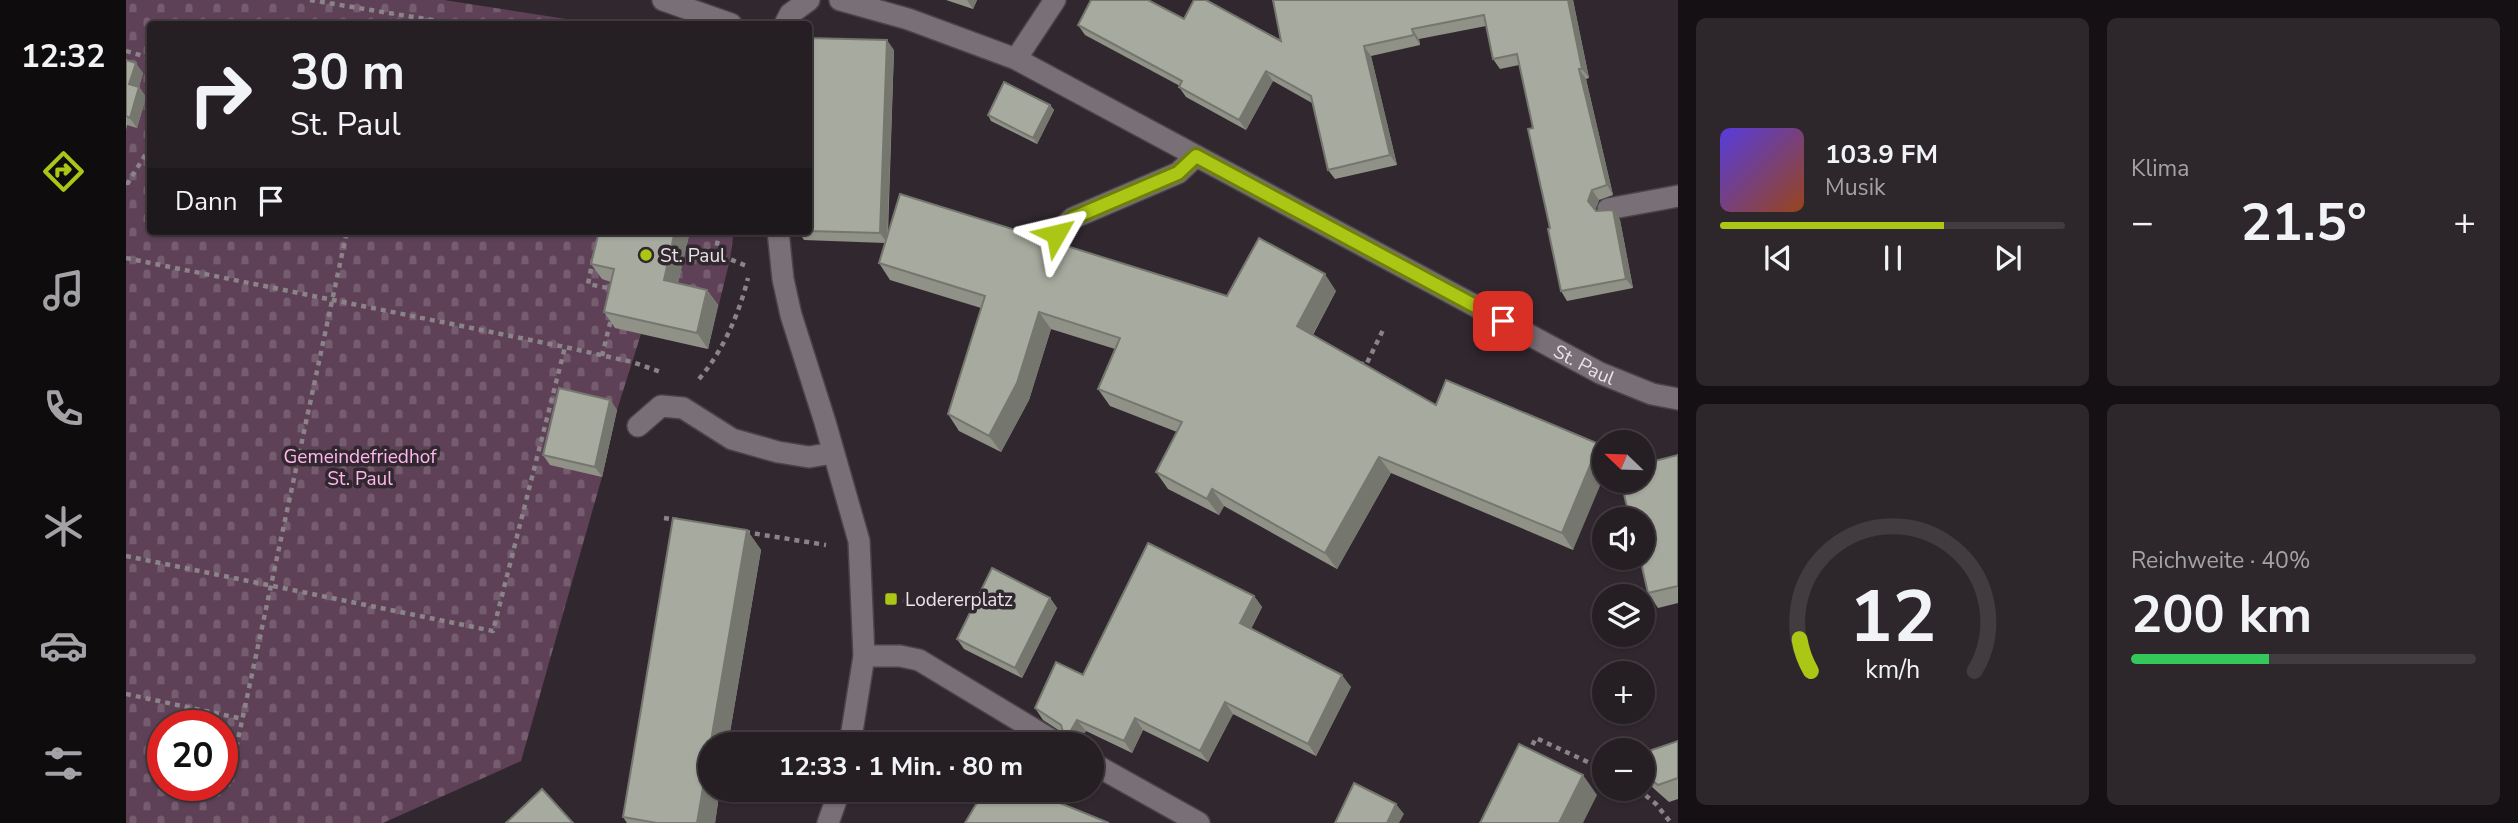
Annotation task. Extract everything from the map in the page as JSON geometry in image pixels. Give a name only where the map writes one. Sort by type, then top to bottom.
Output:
[{"type":"street","points":[[663,0],[722,21]]},
{"type":"street","points":[[786,13],[809,0]]},
{"type":"street","name":"St. Paul","points":[[839,0],[908,19],[1016,59],[1600,373],[1652,394],[1678,399]]},
{"type":"street","points":[[1016,59],[1055,0]]},
{"type":"street","points":[[1056,234],[1073,218],[1178,173],[1196,156]]},
{"type":"street","points":[[1608,209],[1678,196]]},
{"type":"street","points":[[778,235],[783,279],[791,316],[859,541],[864,656],[852,732]]},
{"type":"street","points":[[638,426],[661,406],[683,408],[732,439],[809,457],[833,453]]},
{"type":"street","points":[[864,656],[900,656],[919,660],[1038,732]]},
{"type":"street","points":[[1104,770],[1199,823]]},
{"type":"street","points":[[828,823],[835,802]]},
{"type":"path","points":[[310,0],[437,21]]},
{"type":"path","points":[[392,21],[394,14]]},
{"type":"path","points":[[126,51],[147,57]]},
{"type":"path","points":[[126,183],[147,152]]},
{"type":"path","points":[[238,741],[346,235]]},
{"type":"path","points":[[719,235],[715,253],[730,259]]},
{"type":"path","points":[[594,257],[588,284],[617,290]]},
{"type":"path","points":[[126,258],[565,347],[632,362],[695,383]]},
{"type":"path","points":[[683,408],[695,383],[710,366],[741,306],[750,268]]},
{"type":"path","points":[[603,356],[614,303]]},
{"type":"path","points":[[1349,359],[1366,365],[1384,328]]},
{"type":"path","points":[[126,556],[493,631],[565,347]]},
{"type":"path","points":[[664,518],[678,520]]},
{"type":"path","points":[[733,530],[833,545]]},
{"type":"path","points":[[126,694],[243,719]]},
{"type":"path","points":[[1524,762],[1536,738],[1592,763]]},
{"type":"path","points":[[1652,801],[1671,823]]},
{"type":"green space","name":"Gemeindefriedhof St. Paul","points":[[126,0],[444,0],[579,21],[147,21],[147,235],[733,235],[708,349],[641,334],[617,410],[602,477],[521,761],[383,823],[126,823]]},
{"type":"building","points":[[1091,0],[1148,0],[1184,19],[1194,0],[1206,0],[1281,41],[1273,0],[1568,0],[1582,69],[1579,69],[1607,185],[1592,190],[1588,201],[1596,211],[1613,210],[1626,279],[1561,291],[1528,129],[1533,128],[1517,54],[1493,59],[1484,15],[1412,29],[1414,35],[1364,46],[1390,155],[1328,170],[1311,96],[1266,71],[1239,120],[1179,87],[1182,81],[1078,25]]},
{"type":"building","points":[[812,38],[887,40],[880,233],[812,231]]},
{"type":"building","points":[[126,60],[136,63],[129,84],[139,87],[130,118],[126,116]]},
{"type":"building","points":[[1004,82],[1050,105],[1033,138],[988,115]]},
{"type":"building","points":[[900,194],[1227,296],[1259,238],[1325,274],[1297,326],[1436,405],[1446,380],[1592,441],[1592,461],[1562,533],[1379,457],[1325,553],[1212,489],[1207,499],[1156,472],[1182,422],[1098,389],[1120,338],[1039,312],[1017,383],[989,436],[948,414],[985,296],[879,263]]},
{"type":"building","points":[[598,235],[674,235],[664,280],[707,290],[697,333],[604,312],[614,269],[591,264]]},
{"type":"building","points":[[559,388],[610,400],[595,467],[543,455]]},
{"type":"building","points":[[1678,455],[1678,586],[1655,591],[1655,584],[1646,584],[1643,570],[1655,570],[1655,507],[1627,507],[1624,494],[1656,494],[1656,461]]},
{"type":"building","points":[[673,518],[747,530],[713,732],[698,732],[698,802],[701,802],[697,823],[657,823],[623,817]]},
{"type":"building","points":[[1148,543],[1254,596],[1240,623],[1342,675],[1308,744],[1225,702],[1200,751],[1135,718],[1124,741],[1077,720],[1070,732],[1063,732],[1061,725],[1035,708],[1056,662],[1083,675]]},
{"type":"building","points":[[992,568],[1050,598],[1015,668],[957,639]]},
{"type":"building","points":[[1678,741],[1678,778],[1658,785],[1655,783],[1655,749]]},
{"type":"building","points":[[1519,744],[1583,775],[1559,823],[1480,823]]},
{"type":"building","points":[[1354,783],[1396,804],[1387,823],[1335,823]]},
{"type":"building","points":[[542,789],[573,823],[506,823]]},
{"type":"building","points":[[977,802],[1057,802],[1109,823],[965,823]]},
{"type":"place","name":"St. Paul","points":[[646,255]]},
{"type":"place","name":"Lodererplatz","points":[[891,599]]},
{"type":"route","points":[[1056,234],[1073,218],[1178,173],[1196,156],[1503,321]]}]
